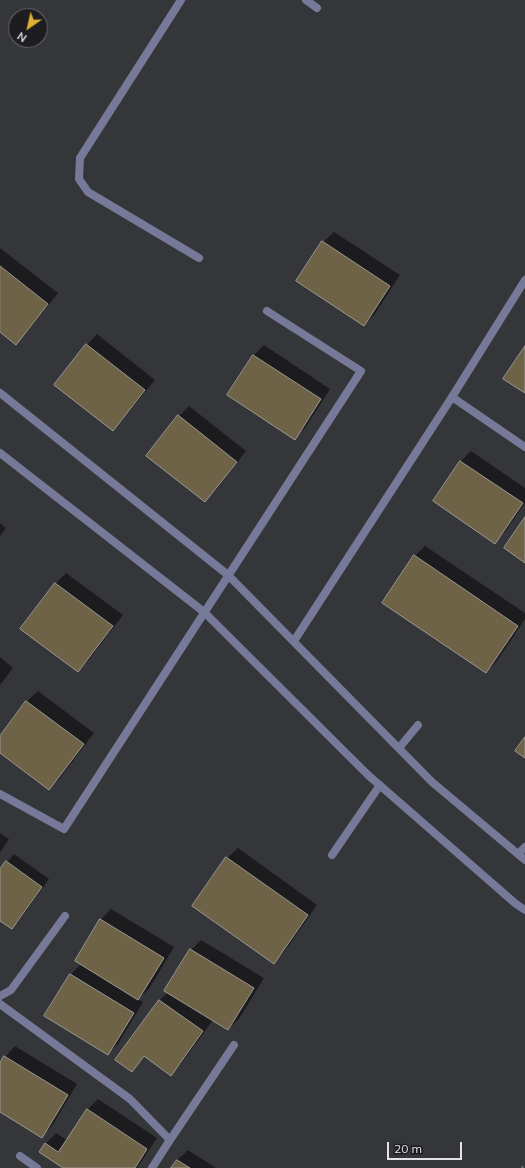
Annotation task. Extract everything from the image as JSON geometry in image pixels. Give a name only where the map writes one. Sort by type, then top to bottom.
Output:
[{"type":"street","points":[[181,0],[80,158],[79,179],[88,192],[199,258]]},
{"type":"street","points":[[306,0],[317,8]]},
{"type":"street","points":[[294,641],[525,280]]},
{"type":"street","points":[[0,794],[64,829],[361,371],[267,311]]},
{"type":"street","points":[[0,393],[228,575],[432,782],[522,857],[525,847]]},
{"type":"street","points":[[452,396],[525,447]]},
{"type":"street","points":[[0,453],[204,612],[380,785],[516,904],[525,910]]},
{"type":"street","points":[[399,748],[418,725]]},
{"type":"street","points":[[332,855],[380,785]]},
{"type":"street","points":[[0,996],[11,990],[65,916]]},
{"type":"street","points":[[0,1004],[130,1099],[170,1140]]},
{"type":"street","points":[[152,1168],[234,1045]]},
{"type":"street","points":[[20,1156],[37,1168]]},
{"type":"path","points":[[522,1168],[525,1164]]},
{"type":"building","points":[[322,241],[390,286],[364,326],[296,281]]},
{"type":"building","points":[[0,266],[48,304],[16,345],[0,332]]},
{"type":"building","points":[[86,344],[145,390],[113,431],[54,385]]},
{"type":"building","points":[[525,346],[525,393],[503,379]]},
{"type":"building","points":[[253,355],[321,399],[295,440],[227,395]]},
{"type":"building","points":[[178,415],[237,462],[205,502],[146,456]]},
{"type":"building","points":[[460,461],[523,503],[495,544],[433,501]]},
{"type":"building","points":[[525,517],[525,563],[504,548]]},
{"type":"building","points":[[414,555],[518,626],[486,673],[382,603]]},
{"type":"building","points":[[55,583],[113,626],[78,672],[20,629]]},
{"type":"building","points":[[26,701],[84,744],[49,790],[0,753],[0,736]]},
{"type":"building","points":[[525,737],[525,758],[515,751]]},
{"type":"building","points":[[226,857],[308,915],[274,964],[192,906]]},
{"type":"building","points":[[6,861],[42,887],[12,929],[0,921],[0,869]]},
{"type":"building","points":[[100,919],[164,958],[138,1000],[75,961]]},
{"type":"building","points":[[190,949],[254,988],[228,1030],[164,991]]},
{"type":"building","points":[[70,974],[134,1013],[108,1055],[44,1016]]},
{"type":"building","points":[[159,1000],[203,1031],[171,1076],[144,1056],[132,1072],[115,1060]]},
{"type":"building","points":[[4,1056],[68,1095],[42,1138],[0,1112],[0,1063]]},
{"type":"building","points":[[87,1109],[147,1149],[135,1168],[63,1168],[39,1152],[45,1143],[58,1152]]},
{"type":"building","points":[[177,1160],[190,1168],[171,1168]]}]
